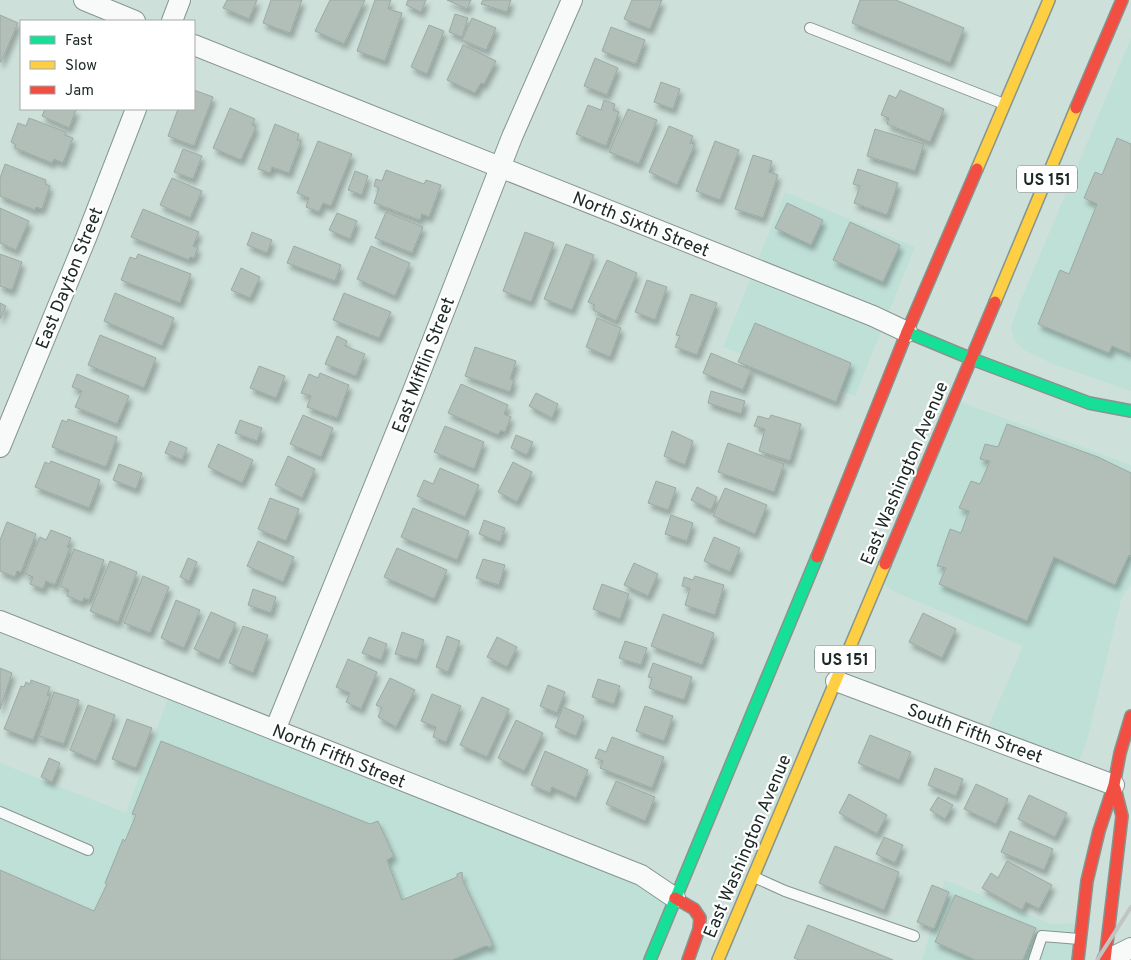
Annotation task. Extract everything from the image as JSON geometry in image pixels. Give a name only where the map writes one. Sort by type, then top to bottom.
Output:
[{"type":"main road","points":[[650,960],[794,614],[907,332],[1049,0]]},
{"type":"main road","name":"East Washington Avenue","points":[[718,960],[1122,0]]},
{"type":"main road","name":"North Sixth Street","points":[[907,332],[972,359],[1089,402],[1131,411]]},
{"type":"main road","name":"North Sixth Street","points":[[1089,402],[1117,421]]},
{"type":"main road","points":[[1078,960],[1087,881],[1131,716]]},
{"type":"main road","points":[[1106,960],[1122,816],[1114,785]]},
{"type":"main road","points":[[675,898],[698,912],[700,917],[700,925],[688,960]]},
{"type":"street","points":[[84,0],[133,20]]},
{"type":"street","points":[[172,20],[180,0]]},
{"type":"street","name":"East Mifflin Street","points":[[275,730],[354,540],[512,137],[572,0]]},
{"type":"street","name":"North Sixth Street","points":[[195,45],[873,316],[907,332]]},
{"type":"street","name":"East Dayton Street","points":[[0,447],[86,238],[136,110]]},
{"type":"street","name":"North Fifth Street","points":[[0,621],[641,875],[675,898]]},
{"type":"street","name":"South Fifth Street","points":[[836,681],[1114,785]]},
{"type":"street","points":[[1106,960],[1131,948]]},
{"type":"lane","points":[[810,28],[1005,104]]},
{"type":"lane","points":[[0,812],[88,850]]},
{"type":"lane","points":[[753,877],[785,891],[914,936]]},
{"type":"lane","points":[[1034,960],[1042,936],[1080,939]]},
{"type":"shaded area","points":[[1131,38],[1131,391],[1053,364],[1024,350],[1014,340],[1011,328],[1018,307]]},
{"type":"shaded area","points":[[785,192],[915,247],[855,396],[723,347]]},
{"type":"shaded area","points":[[955,400],[1131,465],[1131,584],[1121,600],[1078,771],[984,736],[1023,646],[895,592],[878,580]]},
{"type":"shaded area","points":[[171,690],[675,898],[650,960],[0,960],[0,763],[126,813]]},
{"type":"shaded area","points":[[945,880],[1051,924],[1082,923],[1078,960],[922,960]]},
{"type":"building","points":[[227,0],[257,0],[249,19],[223,8]]},
{"type":"building","points":[[271,0],[302,0],[290,33],[263,23]]},
{"type":"building","points":[[330,0],[365,0],[344,44],[315,31]]},
{"type":"building","points":[[375,0],[391,0],[388,9],[402,13],[385,61],[357,51]]},
{"type":"building","points":[[408,0],[426,0],[421,12],[406,5]]},
{"type":"building","points":[[447,0],[471,0],[467,9]]},
{"type":"building","points":[[483,0],[511,0],[507,12],[481,4]]},
{"type":"building","points":[[632,0],[662,0],[650,29],[624,19]]},
{"type":"building","points":[[860,0],[896,0],[964,28],[950,63],[852,23]]},
{"type":"building","points":[[455,14],[468,18],[462,37],[449,32]]},
{"type":"building","points":[[0,15],[18,23],[1,62],[0,62]]},
{"type":"building","points":[[472,18],[496,28],[486,50],[462,40]]},
{"type":"building","points":[[429,25],[444,31],[427,74],[411,67]]},
{"type":"building","points":[[611,27],[645,40],[636,64],[602,51]]},
{"type":"building","points":[[463,45],[496,61],[484,84],[481,83],[475,93],[447,80]]},
{"type":"building","points":[[595,58],[618,68],[607,95],[584,86]]},
{"type":"building","points":[[661,82],[680,89],[673,109],[654,102]]},
{"type":"building","points":[[195,90],[213,97],[194,146],[168,136],[178,110],[195,110]]},
{"type":"building","points":[[900,90],[944,109],[930,142],[887,124],[889,118],[881,115],[889,95],[896,98]]},
{"type":"building","points":[[604,100],[615,104],[613,110],[619,112],[606,146],[576,134],[588,105],[601,110]]},
{"type":"building","points":[[230,108],[255,119],[252,125],[256,127],[241,160],[213,148]]},
{"type":"building","points":[[628,109],[657,120],[639,164],[609,152]]},
{"type":"building","points":[[45,110],[76,110],[69,128],[42,116]]},
{"type":"building","points":[[29,118],[66,132],[65,135],[73,138],[63,163],[54,159],[52,163],[15,148],[16,145],[11,142],[18,123],[26,126]]},
{"type":"building","points":[[275,124],[299,134],[297,140],[301,141],[289,173],[272,167],[270,173],[258,169]]},
{"type":"building","points":[[669,126],[693,136],[690,143],[695,144],[677,185],[649,172]]},
{"type":"building","points":[[875,129],[924,144],[915,171],[867,156]]},
{"type":"building","points":[[1117,138],[1131,144],[1131,354],[1112,346],[1109,353],[1038,324],[1060,270],[1069,274],[1097,204],[1084,198],[1095,172],[1102,175]]},
{"type":"building","points":[[318,141],[352,154],[331,206],[323,203],[319,212],[306,207],[309,198],[297,193]]},
{"type":"building","points":[[715,141],[739,150],[720,200],[696,191]]},
{"type":"building","points":[[183,149],[202,156],[193,179],[174,172]]},
{"type":"building","points":[[753,155],[772,161],[769,172],[778,175],[763,218],[735,209]]},
{"type":"building","points":[[5,164],[46,180],[45,184],[50,186],[42,209],[36,207],[35,210],[0,196],[0,178]]},
{"type":"building","points":[[858,169],[898,183],[887,215],[854,203],[860,186],[853,184]]},
{"type":"building","points":[[386,170],[424,184],[426,180],[441,185],[429,217],[422,214],[420,220],[374,203],[379,188],[374,186],[376,179],[382,181]]},
{"type":"building","points":[[355,171],[368,176],[362,195],[348,190]]},
{"type":"building","points":[[172,178],[202,191],[190,218],[160,205]]},
{"type":"building","points":[[787,203],[823,220],[811,245],[775,228]]},
{"type":"building","points":[[0,208],[29,221],[16,250],[0,243]]},
{"type":"building","points":[[143,209],[199,232],[193,246],[198,248],[194,258],[190,257],[189,260],[131,237]]},
{"type":"building","points":[[386,212],[423,227],[412,253],[375,238]]},
{"type":"building","points":[[337,213],[357,221],[350,239],[329,230]]},
{"type":"building","points":[[850,222],[900,245],[883,282],[833,260]]},
{"type":"building","points":[[252,232],[272,240],[267,253],[247,245]]},
{"type":"building","points":[[525,232],[554,243],[531,302],[503,291]]},
{"type":"building","points":[[566,244],[594,255],[572,310],[544,299]]},
{"type":"building","points":[[294,246],[341,265],[335,281],[287,263]]},
{"type":"building","points":[[371,246],[410,263],[395,296],[357,279]]},
{"type":"building","points":[[0,254],[22,262],[12,290],[0,286]]},
{"type":"building","points":[[138,254],[191,274],[180,303],[121,280],[130,257],[136,259]]},
{"type":"building","points":[[607,260],[637,273],[616,321],[593,310],[595,305],[588,302]]},
{"type":"building","points":[[241,268],[260,277],[250,298],[231,290]]},
{"type":"building","points":[[647,280],[667,287],[655,320],[635,312]]},
{"type":"building","points":[[115,293],[174,318],[162,346],[104,321]]},
{"type":"building","points":[[344,293],[391,312],[379,338],[333,320]]},
{"type":"building","points":[[691,294],[717,303],[697,355],[675,347],[680,336],[676,335]]},
{"type":"building","points":[[0,303],[6,306],[0,319]]},
{"type":"building","points":[[597,318],[621,328],[610,357],[586,347]]},
{"type":"building","points":[[755,323],[851,363],[836,402],[738,362]]},
{"type":"building","points":[[100,335],[156,358],[144,388],[88,365]]},
{"type":"building","points":[[337,336],[347,341],[345,346],[365,354],[356,376],[325,364]]},
{"type":"building","points":[[475,347],[516,361],[510,379],[514,380],[510,392],[465,376]]},
{"type":"building","points":[[711,353],[751,370],[743,390],[703,373]]},
{"type":"building","points":[[259,366],[285,376],[276,398],[250,388]]},
{"type":"building","points":[[320,373],[349,385],[337,418],[307,407],[311,396],[301,393],[309,374],[318,378]]},
{"type":"building","points":[[77,374],[129,396],[117,424],[75,407],[82,391],[72,387]]},
{"type":"building","points":[[461,384],[508,405],[504,414],[511,417],[505,432],[501,430],[498,435],[448,413]]},
{"type":"building","points":[[711,391],[745,401],[741,414],[708,403]]},
{"type":"building","points":[[536,393],[558,404],[552,418],[529,406]]},
{"type":"building","points":[[303,415],[333,428],[321,457],[290,444]]},
{"type":"building","points":[[771,415],[801,424],[790,461],[759,451],[765,429],[754,426],[758,416],[769,419]]},
{"type":"building","points":[[68,419],[117,437],[106,467],[52,447],[62,420],[67,422]]},
{"type":"building","points":[[240,420],[262,428],[257,441],[235,433]]},
{"type":"building","points":[[1007,424],[1098,457],[1131,473],[1131,556],[1129,555],[1115,585],[1054,557],[1027,621],[939,584],[946,568],[937,566],[950,529],[961,533],[969,511],[959,508],[971,481],[980,484],[990,461],[980,459],[985,444],[998,447]]},
{"type":"building","points":[[445,426],[484,442],[474,469],[434,452]]},
{"type":"building","points":[[672,431],[693,441],[685,465],[664,456]]},
{"type":"building","points":[[516,435],[533,442],[527,455],[511,448]]},
{"type":"building","points":[[170,441],[187,448],[182,460],[165,453]]},
{"type":"building","points":[[728,443],[784,464],[774,492],[718,472]]},
{"type":"building","points":[[218,444],[253,460],[242,483],[208,467]]},
{"type":"building","points":[[288,456],[315,469],[302,498],[275,485]]},
{"type":"building","points":[[51,461],[100,480],[89,508],[35,487],[45,462],[49,464]]},
{"type":"building","points":[[513,462],[532,472],[517,502],[498,492]]},
{"type":"building","points":[[119,464],[142,473],[136,489],[113,480]]},
{"type":"building","points":[[440,468],[479,485],[465,517],[417,496],[424,480],[433,484]]},
{"type":"building","points":[[656,481],[676,488],[668,510],[648,503]]},
{"type":"building","points":[[697,487],[717,497],[711,510],[691,500]]},
{"type":"building","points":[[725,488],[767,505],[755,534],[713,516]]},
{"type":"building","points":[[270,498],[299,509],[286,541],[258,529]]},
{"type":"building","points":[[413,508],[469,531],[457,560],[401,537]]},
{"type":"building","points":[[671,515],[693,523],[687,541],[665,534]]},
{"type":"building","points":[[484,520],[505,528],[500,542],[479,534]]},
{"type":"building","points":[[7,522],[36,534],[21,572],[17,571],[15,577],[0,571],[0,540]]},
{"type":"building","points":[[51,530],[71,538],[67,547],[70,548],[55,585],[46,581],[43,589],[30,584],[33,577],[25,574],[40,537],[46,540]]},
{"type":"building","points":[[714,537],[740,548],[730,572],[704,561]]},
{"type":"building","points":[[258,541],[294,557],[283,582],[247,566]]},
{"type":"building","points":[[397,548],[447,570],[434,599],[384,577]]},
{"type":"building","points":[[74,549],[104,560],[89,600],[84,598],[82,602],[67,596],[69,590],[60,586]]},
{"type":"building","points":[[188,558],[197,562],[189,581],[180,577]]},
{"type":"building","points":[[483,559],[505,565],[499,585],[476,578]]},
{"type":"building","points":[[110,561],[137,572],[118,622],[90,611]]},
{"type":"building","points":[[634,563],[658,574],[648,596],[624,585]]},
{"type":"building","points":[[143,576],[169,587],[150,633],[124,623]]},
{"type":"building","points":[[695,576],[724,585],[715,615],[685,605],[690,588],[682,586],[684,577],[693,580]]},
{"type":"building","points":[[602,584],[629,594],[620,619],[593,609]]},
{"type":"building","points":[[253,589],[276,597],[271,613],[248,605]]},
{"type":"building","points":[[176,600],[200,610],[184,648],[161,638]]},
{"type":"building","points":[[211,612],[236,623],[219,660],[194,649]]},
{"type":"building","points":[[923,613],[956,629],[942,658],[909,642]]},
{"type":"building","points":[[663,614],[714,633],[702,665],[651,646]]},
{"type":"building","points":[[243,626],[268,635],[253,673],[229,663]]},
{"type":"building","points":[[402,632],[424,640],[417,660],[395,654]]},
{"type":"building","points":[[447,636],[460,641],[448,672],[436,667]]},
{"type":"building","points":[[369,637],[387,644],[381,660],[362,653]]},
{"type":"building","points":[[497,637],[517,647],[507,667],[487,657]]},
{"type":"building","points":[[625,641],[647,648],[641,665],[619,658]]},
{"type":"building","points":[[348,659],[377,672],[361,709],[346,702],[350,693],[336,687]]},
{"type":"building","points":[[653,663],[692,677],[684,700],[649,688],[652,678],[648,677]]},
{"type":"building","points":[[0,668],[12,673],[0,709]]},
{"type":"building","points":[[390,678],[415,690],[396,727],[378,717],[382,708],[376,705]]},
{"type":"building","points":[[598,679],[620,686],[614,704],[592,697]]},
{"type":"building","points":[[31,680],[50,687],[47,695],[50,696],[33,740],[4,729],[21,686],[24,687],[26,682],[30,684]]},
{"type":"building","points":[[548,685],[565,692],[557,713],[540,706]]},
{"type":"building","points":[[54,692],[79,700],[64,744],[39,736]]},
{"type":"building","points":[[432,694],[461,706],[446,742],[433,737],[436,727],[421,721]]},
{"type":"building","points":[[482,697],[509,709],[487,757],[460,745]]},
{"type":"building","points":[[88,705],[115,715],[96,761],[70,750]]},
{"type":"building","points":[[645,706],[673,716],[664,741],[636,731]]},
{"type":"building","points":[[563,707],[584,716],[576,736],[555,727]]},
{"type":"building","points":[[127,719],[152,728],[136,768],[112,759]]},
{"type":"building","points":[[516,720],[543,733],[524,771],[498,758]]},
{"type":"building","points":[[870,735],[911,752],[899,780],[858,763]]},
{"type":"building","points":[[612,737],[664,757],[652,788],[600,768],[603,761],[595,758],[599,749],[606,752]]},
{"type":"building","points":[[161,741],[370,824],[378,821],[394,856],[387,860],[402,900],[457,877],[457,874],[462,872],[463,881],[492,942],[491,947],[485,946],[452,960],[0,960],[0,870],[94,911],[107,884],[105,883],[123,839],[125,841],[136,815],[132,814]]},
{"type":"building","points":[[545,751],[588,770],[576,798],[552,787],[550,793],[531,785]]},
{"type":"building","points":[[49,758],[60,763],[52,782],[41,777]]},
{"type":"building","points":[[935,768],[963,779],[956,796],[928,785]]},
{"type":"building","points":[[616,781],[655,797],[645,821],[606,804]]},
{"type":"building","points":[[976,784],[1008,799],[996,824],[964,809]]},
{"type":"building","points":[[849,794],[887,815],[877,834],[839,813]]},
{"type":"building","points":[[1029,795],[1067,813],[1055,837],[1018,819]]},
{"type":"building","points":[[938,797],[953,805],[945,819],[930,810]]},
{"type":"building","points":[[1010,831],[1053,849],[1044,870],[1001,852]]},
{"type":"building","points":[[884,837],[903,845],[895,863],[876,854]]},
{"type":"building","points":[[835,846],[899,872],[884,910],[819,883]]},
{"type":"building","points":[[1007,861],[1052,885],[1039,909],[1026,902],[1022,910],[982,888],[991,873],[998,878]]},
{"type":"building","points":[[932,885],[949,892],[934,929],[917,922]]},
{"type":"building","points":[[955,895],[1036,928],[1023,960],[975,960],[935,942]]},
{"type":"building","points":[[808,925],[893,960],[799,960],[794,958]]},
{"type":"railway","points":[[1097,960],[1131,907]]},
{"type":"traffic: fast","points":[[907,332],[972,359],[1089,403],[1131,411]]},
{"type":"traffic: fast","points":[[650,960],[817,557]]},
{"type":"traffic: slow","points":[[977,169],[1049,0]]},
{"type":"traffic: slow","points":[[995,302],[1076,108]]},
{"type":"traffic: slow","points":[[718,960],[885,564]]},
{"type":"traffic: jam","points":[[1076,108],[1122,0]]},
{"type":"traffic: jam","points":[[817,557],[907,332],[977,169]]},
{"type":"traffic: jam","points":[[885,564],[995,302]]},
{"type":"traffic: jam","points":[[1078,960],[1087,881],[1131,716]]},
{"type":"traffic: jam","points":[[1105,960],[1122,816],[1115,788]]},
{"type":"traffic: jam","points":[[675,898],[694,909],[700,918],[699,929],[688,960]]}]
